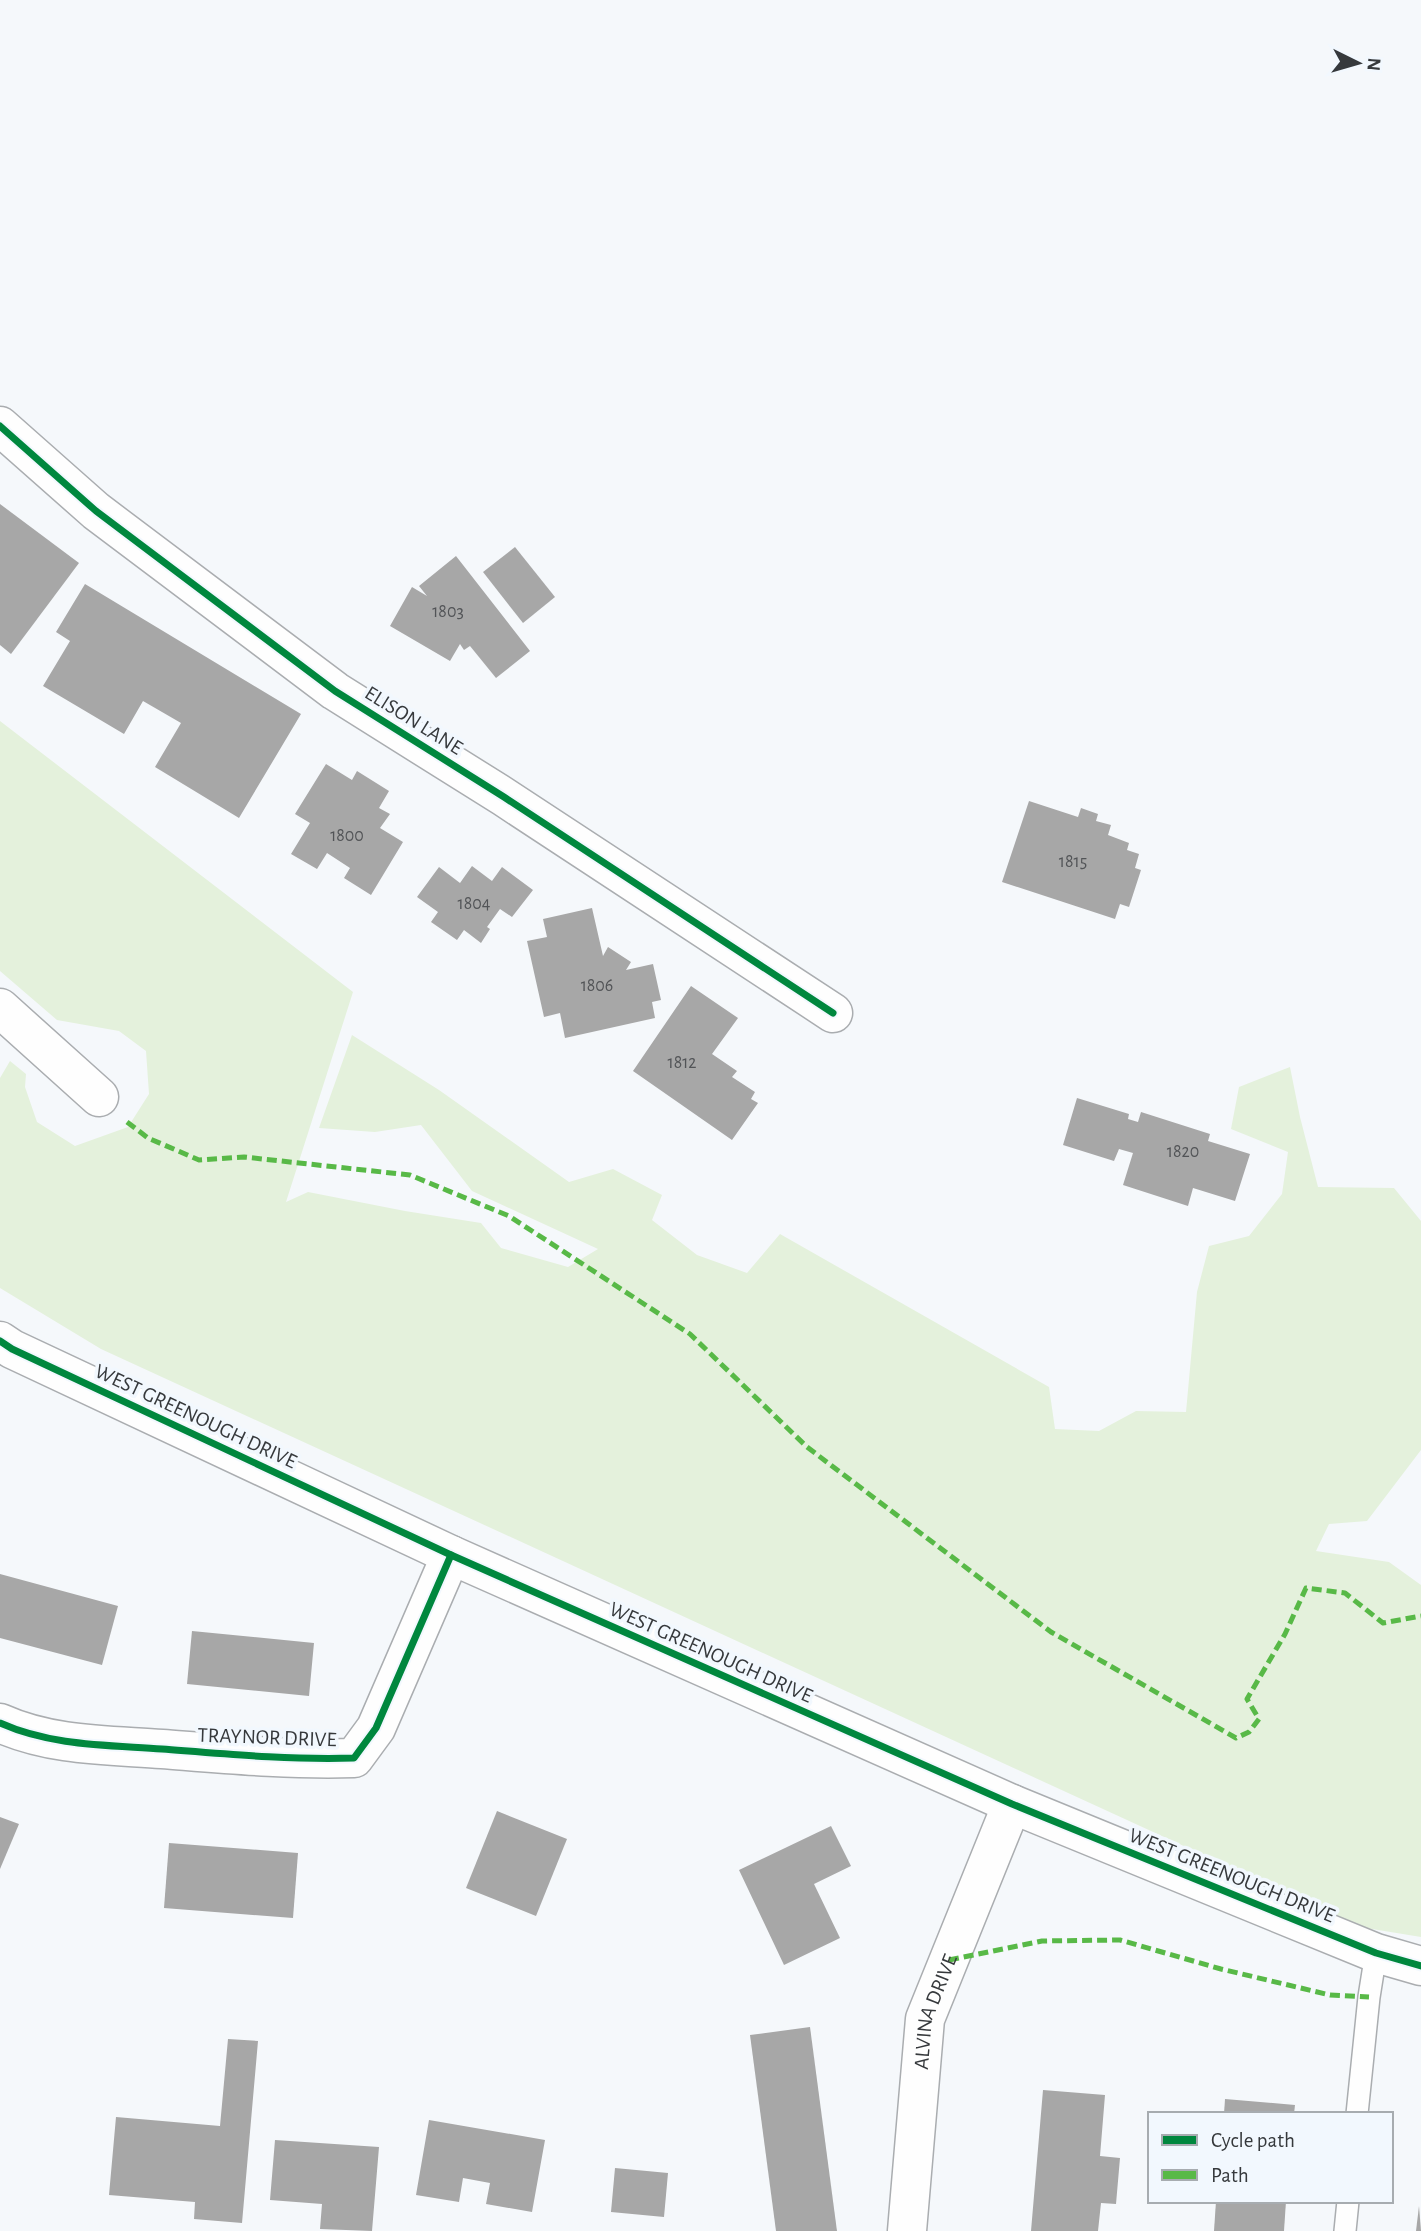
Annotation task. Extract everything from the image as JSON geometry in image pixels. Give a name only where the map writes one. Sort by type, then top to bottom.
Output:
[{"type":"street","name":"ELISON LANE","points":[[0,426],[96,511],[335,691],[504,797],[833,1013]]},
{"type":"street","points":[[0,1008],[99,1097]]},
{"type":"street","name":"WEST GREENOUGH DRIVE","points":[[0,1341],[450,1555],[1013,1804],[1376,1953],[1421,1966]]},
{"type":"street","name":"TRAYNOR DRIVE","points":[[0,1723],[20,1732],[60,1742],[300,1760],[354,1758],[376,1728],[450,1555]]},
{"type":"street","name":"ALVINA DRIVE","points":[[907,2231],[925,2019],[1013,1804]]},
{"type":"lane","points":[[1357,2112],[1376,1953]]},
{"type":"lane","points":[[1345,2231],[1348,2203]]},
{"type":"green space","points":[[0,721],[353,992],[286,1202],[308,1192],[481,1223],[501,1248],[568,1267],[598,1249],[472,1191],[421,1125],[375,1132],[319,1128],[352,1035],[439,1090],[569,1182],[613,1169],[662,1195],[652,1220],[697,1255],[747,1273],[780,1234],[1049,1387],[1055,1429],[1099,1431],[1136,1411],[1186,1412],[1197,1292],[1209,1246],[1249,1236],[1282,1194],[1288,1152],[1231,1129],[1239,1087],[1290,1067],[1318,1187],[1394,1188],[1421,1221],[1421,1450],[1367,1521],[1329,1524],[1316,1551],[1389,1562],[1421,1585],[1421,1937],[1360,1927],[101,1349],[0,1288],[0,1078],[10,1061],[26,1074],[25,1087],[37,1122],[75,1146],[128,1127],[149,1094],[146,1051],[119,1031],[57,1020],[0,971]]},
{"type":"building","points":[[0,504],[79,563],[11,654],[0,645]]},
{"type":"building","points":[[515,547],[555,597],[523,623],[483,572]]},
{"type":"building","points":[[456,556],[530,651],[496,678],[470,646],[464,650],[460,644],[450,661],[390,626],[412,587],[427,596],[419,586]]},
{"type":"building","points":[[85,584],[301,714],[239,818],[155,767],[181,723],[143,701],[124,734],[43,686],[70,641],[56,632]]},
{"type":"building","points":[[326,764],[352,780],[357,771],[389,791],[379,808],[390,814],[380,828],[403,842],[371,895],[344,878],[350,868],[327,853],[317,869],[291,854],[310,823],[295,814]]},
{"type":"building","points":[[1029,801],[1078,817],[1081,808],[1098,814],[1096,821],[1111,825],[1108,835],[1129,843],[1127,850],[1139,854],[1135,868],[1141,870],[1129,907],[1120,904],[1115,919],[1002,882]]},
{"type":"building","points":[[472,866],[492,881],[502,867],[533,890],[512,917],[500,909],[487,927],[490,929],[481,943],[464,930],[457,940],[431,922],[438,912],[417,897],[439,867],[460,883]]},
{"type":"building","points":[[592,908],[603,956],[608,947],[631,962],[626,970],[653,964],[661,1000],[652,1002],[655,1018],[565,1038],[560,1013],[544,1017],[527,941],[547,937],[543,919]]},
{"type":"building","points":[[691,986],[738,1018],[712,1054],[737,1071],[732,1077],[755,1092],[751,1099],[758,1103],[732,1140],[633,1071]]},
{"type":"building","points":[[1077,1098],[1129,1114],[1128,1119],[1138,1122],[1141,1112],[1210,1134],[1208,1141],[1250,1154],[1235,1201],[1193,1188],[1188,1206],[1123,1185],[1133,1153],[1119,1149],[1114,1161],[1063,1145]]},
{"type":"building","points":[[0,1574],[118,1606],[102,1665],[0,1638]]},
{"type":"building","points":[[192,1631],[314,1643],[309,1696],[187,1684]]},
{"type":"building","points":[[497,1811],[567,1839],[536,1916],[466,1888]]},
{"type":"building","points":[[0,1817],[19,1824],[0,1869]]},
{"type":"building","points":[[831,1826],[851,1866],[814,1884],[840,1938],[784,1965],[739,1870]]},
{"type":"building","points":[[169,1843],[298,1853],[293,1918],[164,1908]]},
{"type":"building","points":[[810,2027],[837,2231],[776,2231],[750,2035]]},
{"type":"building","points":[[228,2039],[258,2041],[242,2223],[194,2219],[195,2202],[109,2195],[116,2117],[220,2126]]},
{"type":"building","points":[[1043,2090],[1105,2095],[1100,2156],[1120,2158],[1116,2204],[1101,2203],[1098,2231],[1031,2231]]},
{"type":"building","points":[[1225,2099],[1295,2105],[1294,2112],[1224,2112]]},
{"type":"building","points":[[429,2120],[545,2140],[532,2212],[486,2204],[490,2183],[463,2178],[459,2202],[416,2195]]},
{"type":"building","points":[[275,2140],[379,2147],[372,2231],[320,2229],[322,2204],[270,2200]]},
{"type":"building","points":[[615,2168],[668,2173],[664,2217],[611,2212]]},
{"type":"building","points":[[1216,2203],[1286,2203],[1284,2231],[1214,2231]]},
{"type":"building","points":[[1419,2206],[1421,2231],[1416,2231]]},
{"type":"marked path","points":[[127,1122],[148,1138],[199,1160],[244,1157],[410,1175],[509,1216],[690,1334],[807,1447],[1051,1632],[1236,1738],[1249,1732],[1259,1719],[1247,1699],[1285,1634],[1306,1588],[1345,1593],[1383,1623],[1421,1616]]},
{"type":"marked path","points":[[949,1960],[1042,1941],[1120,1940],[1221,1969],[1330,1995],[1369,1997]]},
{"type":"cycle path","points":[[0,426],[96,511],[335,691],[504,797],[833,1013]]},
{"type":"cycle path","points":[[0,1341],[451,1555],[1012,1804],[1376,1953],[1421,1966]]},
{"type":"cycle path","points":[[0,1723],[19,1731],[80,1743],[258,1756],[354,1758],[376,1728],[451,1555]]}]
